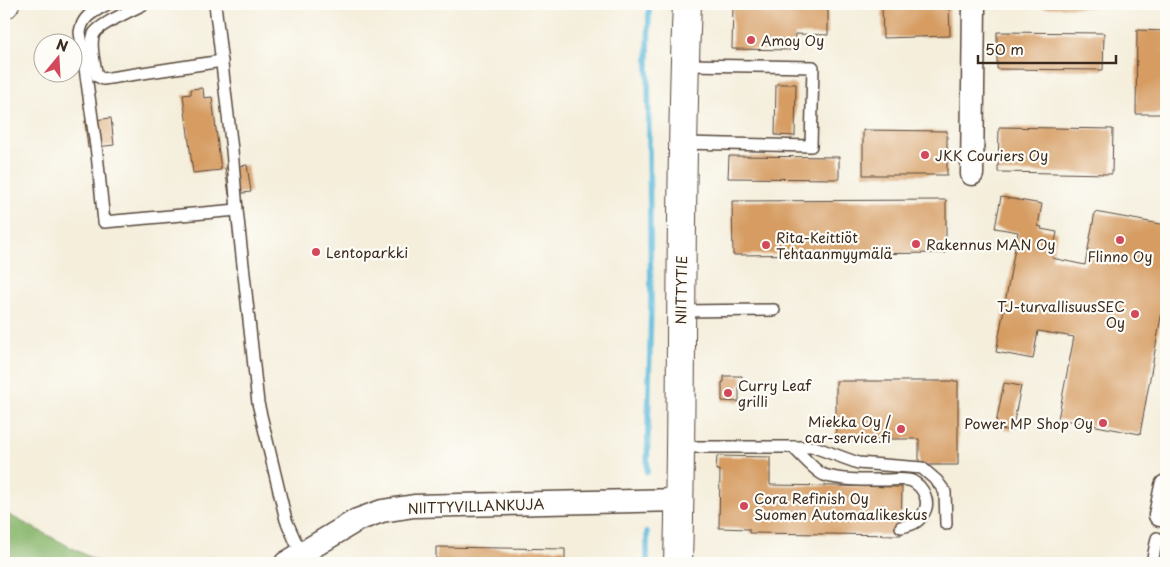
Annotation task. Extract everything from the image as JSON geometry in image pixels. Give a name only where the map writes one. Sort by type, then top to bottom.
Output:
[{"type":"main road","name":"NIITTYTIE","points":[[678,563],[680,311],[686,8]]},
{"type":"street","points":[[972,174],[974,4]]},
{"type":"street","points":[[1160,515],[1166,486]]},
{"type":"street","name":"NIITTYVILLANKUJA","points":[[293,559],[357,520],[382,511],[414,506],[679,500]]},
{"type":"lane","points":[[108,4],[87,15],[80,32],[97,154],[104,222],[237,210]]},
{"type":"lane","points":[[144,4],[100,27],[94,34],[92,47],[97,76],[103,79],[222,61]]},
{"type":"lane","points":[[215,4],[258,403],[286,520],[293,559]]},
{"type":"lane","points":[[683,143],[811,146],[812,116],[813,67],[685,65]]},
{"type":"lane","points":[[680,311],[774,310]]},
{"type":"lane","points":[[680,447],[814,448],[858,463],[922,468],[937,481],[945,492],[946,524]]},
{"type":"lane","points":[[793,447],[822,474],[834,478],[912,481],[924,492],[927,500],[925,511],[920,519],[912,525],[902,528]]},
{"type":"lane","points":[[1152,563],[1157,538]]},
{"type":"green space","points":[[4,512],[9,515],[101,563],[4,563]]},
{"type":"building","points":[[733,4],[828,4],[828,35],[795,34],[794,50],[732,49]]},
{"type":"building","points":[[882,4],[949,4],[950,36],[883,38]]},
{"type":"building","points":[[1042,4],[1110,4],[1110,7],[1042,8]]},
{"type":"building","points":[[1137,30],[1166,31],[1166,114],[1136,114]]},
{"type":"building","points":[[997,32],[1104,33],[1103,70],[997,69]]},
{"type":"building","points":[[776,84],[796,84],[795,136],[775,135]]},
{"type":"building","points":[[203,88],[204,98],[212,97],[221,170],[193,173],[183,95],[191,94],[191,89]]},
{"type":"building","points":[[111,118],[114,145],[88,148],[85,121]]},
{"type":"building","points":[[999,127],[1113,129],[1112,174],[998,172]]},
{"type":"building","points":[[863,130],[947,131],[947,175],[863,175]]},
{"type":"building","points":[[729,156],[839,157],[839,179],[728,178]]},
{"type":"building","points":[[247,165],[251,192],[229,195],[225,168]]},
{"type":"building","points":[[1001,197],[1042,204],[1038,226],[1042,227],[1041,229],[1057,232],[1052,258],[1085,265],[1095,212],[1166,225],[1166,289],[1140,434],[1058,419],[1074,337],[1038,331],[1033,359],[996,352],[1018,232],[995,228]]},
{"type":"building","points":[[946,200],[946,253],[733,255],[732,201]]},
{"type":"building","points":[[724,376],[742,376],[742,384],[739,384],[739,402],[722,401],[722,382],[724,382]]},
{"type":"building","points":[[836,381],[958,381],[958,465],[919,465],[919,439],[836,439]]},
{"type":"building","points":[[1004,383],[1021,386],[1012,431],[995,428]]},
{"type":"building","points":[[717,456],[770,457],[770,485],[902,487],[901,535],[749,533],[749,529],[719,528],[720,470],[716,470]]},
{"type":"building","points":[[436,547],[565,549],[565,563],[436,563]]},
{"type":"waterway","points":[[647,472],[651,303],[649,4]]},
{"type":"waterway","points":[[647,532],[647,563]]},
{"type":"place","name":"Amoy Oy","points":[[751,40]]},
{"type":"place","name":"JKK Couriers Oy","points":[[925,155]]},
{"type":"place","name":"Flinno Oy","points":[[1120,240]]},
{"type":"place","name":"Rakennus MAN Oy","points":[[916,244]]},
{"type":"place","name":"Rita-Keittiöt Tehtaanmyymälä","points":[[766,245]]},
{"type":"place","name":"Lentoparkki","points":[[316,252]]},
{"type":"place","name":"TJ-turvallisuusSEC Oy","points":[[1135,314]]},
{"type":"place","name":"Curry Leaf grilli","points":[[728,393]]},
{"type":"place","name":"Power MP Shop Oy","points":[[1103,423]]},
{"type":"place","name":"Miekka Oy / car-service.fi","points":[[901,429]]},
{"type":"place","name":"Cora Refinish Oy Suomen Automaalikeskus","points":[[744,506]]}]
